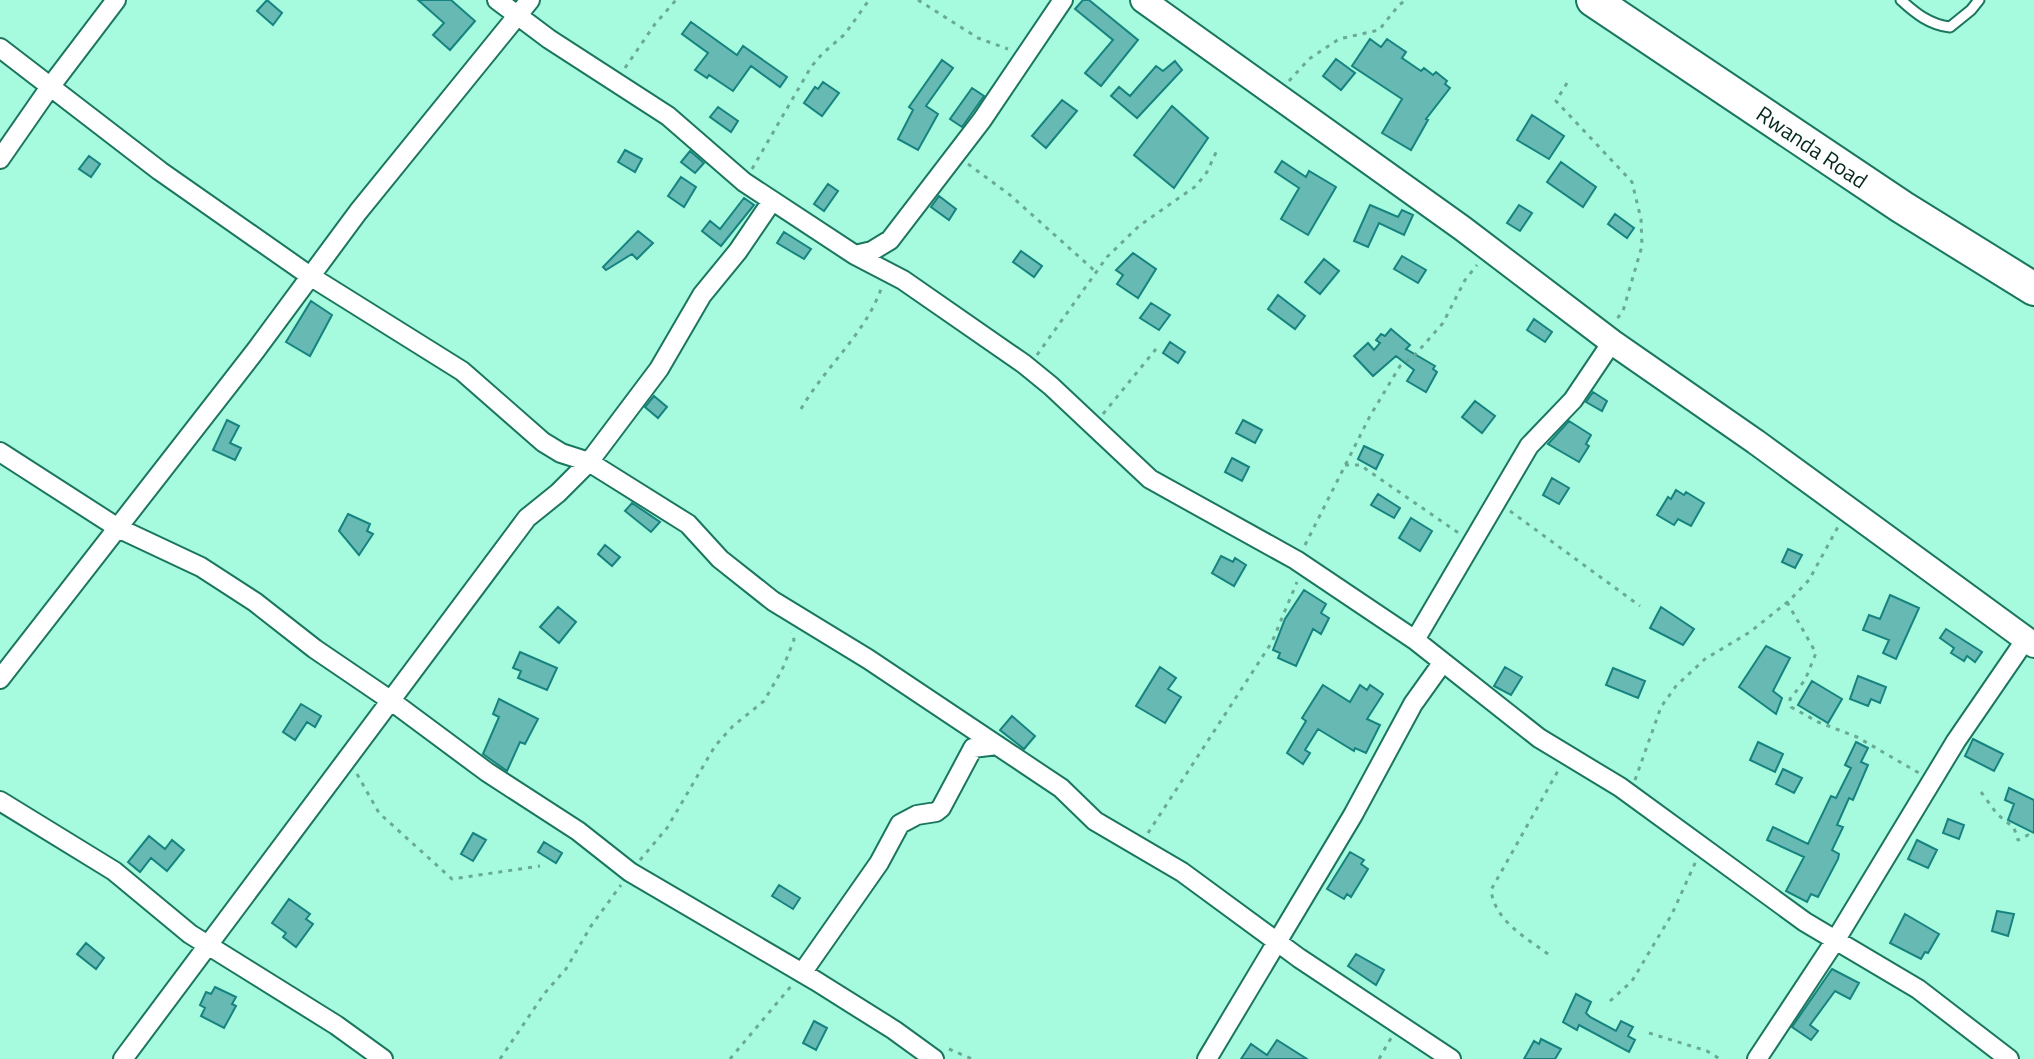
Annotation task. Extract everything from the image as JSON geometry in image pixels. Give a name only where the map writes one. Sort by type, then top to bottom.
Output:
[{"type":"highway","name":"Rwanda Road","points":[[1593,0],[1902,207],[2034,289]]},
{"type":"street","points":[[0,159],[116,0]]},
{"type":"street","points":[[497,0],[525,7],[549,39],[616,81],[696,138],[744,182],[855,255],[903,280],[1028,368],[1150,479],[1296,560],[1415,640],[1512,719],[1630,795],[1805,922],[1918,989],[2009,1059]]},
{"type":"street","points":[[855,255],[872,251],[890,240],[955,155],[1063,0]]},
{"type":"street","points":[[1143,0],[2030,642],[1976,710],[1835,941],[1757,1059]]},
{"type":"street","points":[[0,679],[405,152],[525,7]]},
{"type":"street","points":[[0,48],[160,171],[310,276],[462,371],[543,442],[561,453],[589,462],[688,524],[720,559],[773,601],[868,659],[1070,794],[1095,821],[1182,872],[1277,942],[1451,1059]]},
{"type":"street","points":[[123,1059],[527,518],[589,462],[659,369],[702,295],[738,251],[772,201]]},
{"type":"street","points":[[1415,640],[1534,439],[1565,410],[1608,339]]},
{"type":"street","points":[[0,452],[118,528],[201,567],[255,602],[315,649],[487,772],[578,831],[630,872],[802,973],[894,1030],[934,1059]]},
{"type":"street","points":[[1207,1059],[1353,815],[1413,704],[1443,662]]},
{"type":"street","points":[[802,973],[879,863],[900,824],[941,808],[973,748],[997,745]]},
{"type":"street","points":[[0,801],[114,871],[207,946],[336,1025],[383,1059]]},
{"type":"lane","points":[[1901,0],[1936,26],[1950,27],[1979,0]]},
{"type":"path","points":[[616,81],[655,24],[676,0]]},
{"type":"path","points":[[744,182],[811,67],[845,34],[869,0]]},
{"type":"path","points":[[918,0],[992,45],[1027,53]]},
{"type":"path","points":[[1275,95],[1309,59],[1339,39],[1379,30],[1406,0]]},
{"type":"path","points":[[1567,83],[1556,101],[1632,182],[1641,219],[1642,246],[1623,311],[1608,339]]},
{"type":"path","points":[[1028,368],[1107,257],[1139,226],[1196,186],[1207,172],[1218,148]]},
{"type":"path","points":[[955,155],[1010,195],[1096,272]]},
{"type":"path","points":[[1140,846],[1272,642],[1297,581],[1296,560],[1400,366],[1413,357],[1443,323],[1465,280],[1479,263]]},
{"type":"path","points":[[801,409],[813,387],[873,311],[882,285],[877,266]]},
{"type":"path","points":[[1093,426],[1156,349]]},
{"type":"path","points":[[1345,465],[1360,465],[1473,543]]},
{"type":"path","points":[[1497,502],[1640,606]]},
{"type":"path","points":[[1630,795],[1661,707],[1676,686],[1705,659],[1750,632],[1809,580],[1847,508]]},
{"type":"path","points":[[1787,602],[1816,653],[1805,680],[1790,699],[1791,707],[1818,722],[1857,737],[1908,768],[1934,778]]},
{"type":"path","points":[[500,1059],[544,994],[566,969],[591,926],[630,872],[667,828],[715,746],[733,726],[764,701],[782,670],[794,640],[792,629],[802,619]]},
{"type":"path","points":[[352,754],[358,779],[379,813],[452,879],[540,866]]},
{"type":"path","points":[[1548,954],[1517,933],[1502,917],[1491,890],[1567,755]]},
{"type":"path","points":[[1981,792],[1997,814],[2014,828],[2018,840],[2028,835],[2034,838]]},
{"type":"path","points":[[1610,1001],[1632,981],[1672,914],[1702,847]]},
{"type":"path","points":[[730,1059],[802,973]]},
{"type":"path","points":[[1379,1059],[1399,1024]]},
{"type":"path","points":[[1649,1033],[1707,1051],[1720,1059]]},
{"type":"building","points":[[267,0],[282,13],[273,25],[257,11]]},
{"type":"building","points":[[418,0],[451,0],[475,21],[450,50],[433,35],[444,23]]},
{"type":"building","points":[[1083,0],[1089,0],[1138,40],[1101,86],[1085,73],[1113,40],[1075,9]]},
{"type":"building","points":[[691,22],[737,55],[743,46],[787,77],[780,87],[751,66],[733,91],[709,75],[707,78],[695,70],[708,53],[682,34]]},
{"type":"building","points":[[1370,39],[1381,47],[1387,39],[1406,52],[1402,58],[1421,71],[1424,68],[1433,75],[1436,72],[1450,88],[1426,119],[1411,150],[1382,133],[1402,99],[1352,66]]},
{"type":"building","points":[[1336,59],[1355,73],[1341,90],[1323,76]]},
{"type":"building","points":[[942,60],[953,68],[926,106],[938,114],[918,150],[898,139],[913,110],[909,107]]},
{"type":"building","points":[[1175,61],[1182,70],[1137,118],[1111,96],[1119,87],[1130,96],[1156,66],[1163,71]]},
{"type":"building","points":[[823,82],[839,93],[822,116],[804,103],[815,87],[818,89]]},
{"type":"building","points":[[972,88],[984,96],[962,127],[950,119]]},
{"type":"building","points":[[1062,100],[1077,111],[1046,148],[1032,136]]},
{"type":"building","points":[[1172,106],[1208,138],[1174,188],[1134,155]]},
{"type":"building","points":[[718,107],[738,121],[731,132],[710,117]]},
{"type":"building","points":[[1532,115],[1564,136],[1549,159],[1517,140]]},
{"type":"building","points":[[625,150],[642,159],[635,172],[618,162]]},
{"type":"building","points":[[690,151],[704,163],[695,173],[681,162]]},
{"type":"building","points":[[89,156],[100,164],[91,177],[79,169]]},
{"type":"building","points":[[1282,161],[1306,177],[1309,171],[1336,187],[1308,235],[1281,219],[1299,188],[1275,172]]},
{"type":"building","points":[[1561,162],[1596,187],[1583,207],[1547,182]]},
{"type":"building","points":[[681,177],[696,187],[684,207],[668,196]]},
{"type":"building","points":[[828,184],[838,191],[824,211],[814,204]]},
{"type":"building","points":[[939,196],[956,209],[949,220],[931,207]]},
{"type":"building","points":[[744,198],[754,205],[721,246],[702,231],[710,221],[720,229]]},
{"type":"building","points":[[1370,205],[1398,217],[1402,210],[1413,215],[1404,235],[1379,223],[1368,247],[1354,241]]},
{"type":"building","points":[[1519,205],[1532,213],[1520,231],[1507,223]]},
{"type":"building","points":[[1615,214],[1634,228],[1627,238],[1608,224]]},
{"type":"building","points":[[638,231],[653,243],[637,259],[632,254],[606,270],[603,267]]},
{"type":"building","points":[[784,232],[811,249],[804,259],[777,243]]},
{"type":"building","points":[[1021,251],[1042,266],[1034,277],[1013,262]]},
{"type":"building","points":[[1133,253],[1156,269],[1138,298],[1117,284],[1123,275],[1116,270]]},
{"type":"building","points":[[1402,256],[1426,270],[1418,283],[1394,269]]},
{"type":"building","points":[[1324,259],[1339,271],[1320,294],[1305,282]]},
{"type":"building","points":[[1278,295],[1305,316],[1295,329],[1268,309]]},
{"type":"building","points":[[311,301],[332,315],[310,356],[286,342]]},
{"type":"building","points":[[1151,303],[1170,315],[1159,330],[1140,318]]},
{"type":"building","points":[[1534,319],[1552,332],[1545,342],[1527,330]]},
{"type":"building","points":[[1391,329],[1410,345],[1406,349],[1435,366],[1433,369],[1437,372],[1426,392],[1407,381],[1414,370],[1396,356],[1373,376],[1354,356],[1368,343],[1374,350],[1380,343],[1376,340]]},
{"type":"building","points":[[1170,342],[1185,352],[1178,363],[1163,353]]},
{"type":"building","points":[[1593,392],[1607,401],[1602,411],[1586,402]]},
{"type":"building","points":[[654,396],[667,407],[658,418],[645,407]]},
{"type":"building","points":[[1475,401],[1495,416],[1482,433],[1462,417]]},
{"type":"building","points":[[227,420],[239,426],[230,443],[241,448],[235,460],[213,450]]},
{"type":"building","points":[[1243,420],[1262,430],[1255,443],[1236,433]]},
{"type":"building","points":[[1569,421],[1591,435],[1586,444],[1589,446],[1579,462],[1548,444]]},
{"type":"building","points":[[1364,446],[1383,455],[1376,469],[1358,459]]},
{"type":"building","points":[[1232,458],[1249,467],[1242,481],[1225,472]]},
{"type":"building","points":[[1552,478],[1569,488],[1559,504],[1543,495]]},
{"type":"building","points":[[1676,490],[1704,503],[1691,526],[1678,519],[1674,525],[1657,515]]},
{"type":"building","points":[[1378,494],[1400,508],[1394,518],[1371,505]]},
{"type":"building","points":[[632,503],[660,522],[651,532],[625,511]]},
{"type":"building","points":[[348,514],[370,524],[367,531],[373,534],[359,555],[339,531]]},
{"type":"building","points":[[1411,518],[1432,531],[1420,551],[1399,538]]},
{"type":"building","points":[[605,545],[620,557],[612,566],[598,554]]},
{"type":"building","points":[[1788,549],[1802,555],[1795,568],[1782,562]]},
{"type":"building","points":[[1221,556],[1233,562],[1235,558],[1246,565],[1234,586],[1212,573]]},
{"type":"building","points":[[1304,590],[1326,604],[1321,613],[1329,618],[1321,634],[1313,629],[1296,666],[1278,658],[1280,653],[1273,650],[1285,619]]},
{"type":"building","points":[[1890,595],[1919,608],[1896,659],[1883,653],[1889,640],[1863,630],[1869,615],[1880,619]]},
{"type":"building","points":[[558,607],[576,622],[559,643],[540,627]]},
{"type":"building","points":[[1661,607],[1694,629],[1683,645],[1650,628]]},
{"type":"building","points":[[1946,629],[1982,652],[1975,662],[1967,656],[1964,661],[1951,653],[1954,648],[1940,638]]},
{"type":"building","points":[[1766,646],[1790,658],[1773,691],[1782,698],[1776,714],[1739,687]]},
{"type":"building","points":[[520,652],[557,668],[547,690],[518,678],[521,671],[513,668]]},
{"type":"building","points":[[1160,667],[1176,678],[1168,689],[1181,697],[1165,723],[1136,706]]},
{"type":"building","points":[[1505,667],[1522,677],[1511,695],[1494,686]]},
{"type":"building","points":[[1613,668],[1645,681],[1638,698],[1606,685]]},
{"type":"building","points":[[1858,676],[1886,687],[1880,703],[1871,699],[1868,706],[1850,699]]},
{"type":"building","points":[[1812,681],[1842,699],[1828,723],[1798,705]]},
{"type":"building","points":[[1323,685],[1350,702],[1360,685],[1367,690],[1370,685],[1383,694],[1367,719],[1380,725],[1366,753],[1355,748],[1354,751],[1318,729],[1305,750],[1310,753],[1303,764],[1287,753],[1306,721],[1302,718]]},
{"type":"building","points":[[499,699],[538,719],[525,744],[520,742],[507,771],[483,754],[499,717],[493,714]]},
{"type":"building","points":[[301,704],[321,716],[315,727],[307,722],[295,740],[283,732]]},
{"type":"building","points":[[1012,716],[1035,736],[1024,749],[1000,730]]},
{"type":"building","points":[[1973,739],[2003,754],[1994,771],[1965,756]]},
{"type":"building","points":[[1758,742],[1783,754],[1775,772],[1750,760]]},
{"type":"building","points":[[1856,742],[1868,748],[1861,762],[1868,765],[1853,800],[1849,798],[1837,825],[1843,827],[1832,850],[1839,854],[1838,859],[1818,897],[1811,894],[1807,902],[1786,891],[1804,857],[1767,840],[1773,827],[1808,844],[1831,796],[1836,798],[1851,768],[1845,765]]},
{"type":"building","points":[[1783,769],[1802,778],[1794,793],[1776,784]]},
{"type":"building","points":[[2009,788],[2034,800],[2034,833],[2008,820],[2014,804],[2005,800]]},
{"type":"building","points":[[1948,819],[1964,825],[1959,839],[1943,833]]},
{"type":"building","points":[[473,833],[486,840],[473,861],[461,854]]},
{"type":"building","points":[[149,836],[165,849],[172,840],[184,850],[167,871],[151,858],[140,872],[128,862]]},
{"type":"building","points":[[1917,840],[1937,850],[1928,868],[1908,859]]},
{"type":"building","points":[[544,842],[562,853],[556,863],[538,852]]},
{"type":"building","points":[[1350,852],[1364,860],[1361,864],[1368,869],[1351,897],[1347,894],[1344,899],[1327,889]]},
{"type":"building","points":[[779,885],[800,898],[793,909],[772,896]]},
{"type":"building","points":[[289,899],[310,914],[306,919],[313,924],[296,947],[283,937],[286,933],[272,923]]},
{"type":"building","points":[[1997,911],[2014,914],[2008,936],[1992,931]]},
{"type":"building","points":[[1905,914],[1939,934],[1921,959],[1890,943]]},
{"type":"building","points":[[86,943],[104,958],[96,969],[77,954]]},
{"type":"building","points":[[1356,954],[1384,970],[1376,985],[1348,966]]},
{"type":"building","points":[[1832,969],[1859,983],[1850,999],[1835,991],[1810,1025],[1818,1031],[1811,1040],[1792,1027]]},
{"type":"building","points":[[215,987],[236,997],[232,1004],[236,1006],[224,1028],[201,1016],[205,1008],[200,1005],[206,992],[211,994]]},
{"type":"building","points":[[1576,994],[1591,1002],[1586,1013],[1590,1017],[1616,1031],[1621,1021],[1633,1027],[1628,1036],[1635,1040],[1629,1052],[1579,1025],[1577,1030],[1563,1022]]},
{"type":"building","points":[[814,1021],[827,1028],[816,1050],[803,1043]]},
{"type":"building","points":[[1541,1039],[1561,1049],[1555,1059],[1524,1059],[1534,1041],[1539,1044]]},
{"type":"building","points":[[1277,1040],[1307,1059],[1241,1059],[1251,1044],[1267,1055]]}]
